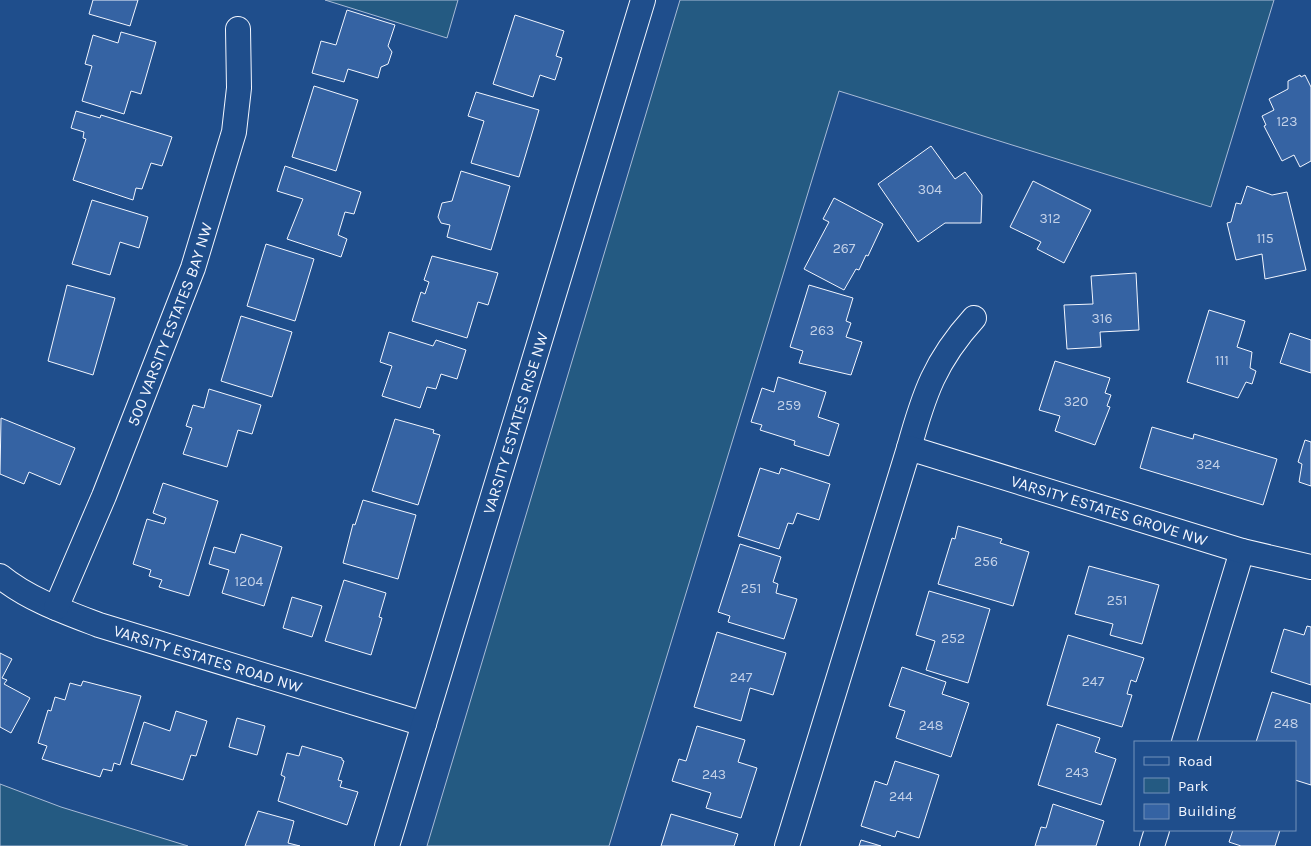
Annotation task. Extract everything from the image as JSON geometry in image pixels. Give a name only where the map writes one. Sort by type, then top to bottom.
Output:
[{"type":"street","name":"VARSITY ESTATES RISE NW","points":[[387,846],[644,0]]},
{"type":"street","name":"500 VARSITY ESTATES BAY NW","points":[[56,608],[104,496],[193,268],[234,132],[239,88],[238,29]]},
{"type":"street","points":[[787,846],[934,372],[959,334],[974,318]]},
{"type":"street","name":"VARSITY ESTATES GROVE NW","points":[[909,448],[1242,551],[1311,566]]},
{"type":"street","points":[[1184,741],[1242,551]]},
{"type":"street","name":"VARSITY ESTATES ROAD NW","points":[[0,576],[11,585],[56,608],[99,624],[424,724]]},
{"type":"street","points":[[1152,846],[1157,831]]},
{"type":"green space","points":[[325,0],[458,0],[447,38]]},
{"type":"green space","points":[[680,0],[1274,0],[1211,207],[839,91],[609,846],[427,846]]},
{"type":"green space","points":[[0,784],[61,807],[188,846],[0,846]]},
{"type":"building","points":[[93,0],[138,0],[130,26],[89,14]]},
{"type":"building","points":[[347,10],[395,25],[388,46],[392,52],[388,64],[381,67],[378,78],[348,69],[344,82],[312,73],[321,41],[336,45]]},
{"type":"building","points":[[515,15],[564,31],[556,56],[562,58],[555,80],[540,75],[533,97],[493,84]]},
{"type":"building","points":[[121,32],[156,42],[141,94],[131,91],[124,114],[82,101],[92,66],[85,64],[93,35],[118,43]]},
{"type":"building","points":[[1300,75],[1301,77],[1305,75],[1311,87],[1311,161],[1300,167],[1294,155],[1282,161],[1264,126],[1266,125],[1262,116],[1274,110],[1269,99],[1288,89],[1288,81]]},
{"type":"building","points":[[314,86],[358,100],[336,171],[292,157]]},
{"type":"building","points":[[476,92],[539,110],[519,177],[471,163],[484,121],[468,116]]},
{"type":"building","points":[[76,111],[100,118],[101,115],[172,137],[162,166],[151,163],[142,189],[136,188],[133,200],[73,180],[86,139],[83,138],[84,132],[71,128]]},
{"type":"building","points":[[931,146],[955,179],[965,172],[982,195],[981,223],[945,223],[918,242],[878,184]]},
{"type":"building","points":[[285,166],[361,192],[354,214],[345,212],[338,235],[347,239],[341,257],[287,239],[303,199],[277,191]]},
{"type":"building","points":[[461,171],[510,186],[491,250],[447,237],[450,225],[441,223],[438,217],[442,203],[452,201]]},
{"type":"building","points":[[1033,181],[1091,210],[1064,263],[1037,249],[1041,242],[1010,227]]},
{"type":"building","points":[[1247,186],[1272,195],[1287,192],[1306,270],[1265,279],[1262,254],[1236,260],[1227,223],[1231,222],[1236,203],[1241,204]]},
{"type":"building","points":[[834,198],[883,224],[868,256],[866,255],[859,270],[856,269],[844,290],[804,269],[829,222],[823,219]]},
{"type":"building","points":[[92,200],[148,217],[139,248],[120,242],[110,275],[72,264]]},
{"type":"building","points":[[266,244],[314,259],[295,321],[247,306]]},
{"type":"building","points":[[432,256],[498,273],[488,305],[478,302],[467,338],[412,321],[421,292],[425,294],[429,282],[424,280]]},
{"type":"building","points":[[1136,273],[1139,330],[1100,332],[1101,347],[1067,349],[1064,305],[1093,304],[1091,276]]},
{"type":"building","points":[[67,285],[115,298],[93,375],[48,361]]},
{"type":"building","points":[[809,285],[853,298],[846,321],[851,323],[846,337],[862,342],[851,375],[799,363],[803,351],[790,347]]},
{"type":"building","points":[[1209,310],[1245,321],[1237,347],[1252,352],[1250,368],[1256,371],[1252,384],[1246,382],[1238,398],[1187,382]]},
{"type":"building","points":[[241,316],[292,332],[272,397],[221,381]]},
{"type":"building","points":[[389,332],[433,346],[436,340],[466,350],[457,379],[441,374],[436,389],[427,387],[420,408],[382,396],[392,366],[380,362]]},
{"type":"building","points":[[1290,333],[1311,340],[1311,373],[1280,363]]},
{"type":"building","points":[[1055,361],[1110,378],[1105,393],[1111,395],[1107,406],[1110,407],[1095,445],[1055,431],[1060,416],[1039,410]]},
{"type":"building","points":[[778,377],[826,392],[818,417],[839,424],[829,456],[794,445],[795,441],[760,430],[762,425],[751,422],[762,388],[774,392]]},
{"type":"building","points":[[209,389],[261,405],[252,434],[238,430],[227,467],[183,454],[192,428],[186,426],[193,405],[204,408]]},
{"type":"building","points":[[1,418],[75,448],[60,485],[29,472],[24,484],[0,474]]},
{"type":"building","points":[[395,419],[434,430],[433,433],[440,435],[418,505],[372,491]]},
{"type":"building","points":[[1152,427],[1193,439],[1194,434],[1277,459],[1263,505],[1140,468]]},
{"type":"building","points":[[1305,440],[1311,442],[1311,486],[1299,482],[1302,464],[1298,462]]},
{"type":"building","points":[[760,468],[779,474],[781,468],[830,484],[819,520],[797,513],[793,524],[788,523],[779,549],[738,536]]},
{"type":"building","points":[[163,483],[218,501],[189,596],[159,587],[162,580],[149,576],[151,570],[133,564],[147,519],[164,524],[166,518],[153,513]]},
{"type":"building","points":[[363,500],[416,515],[398,579],[343,563],[353,524],[355,525]]},
{"type":"building","points":[[958,526],[1002,539],[1000,543],[1029,552],[1013,606],[938,584],[952,538],[955,539]]},
{"type":"building","points":[[241,534],[282,547],[264,606],[222,593],[229,570],[209,564],[214,547],[235,553]]},
{"type":"building","points":[[740,544],[781,557],[773,582],[778,584],[776,593],[797,599],[784,639],[728,622],[730,616],[718,612]]},
{"type":"building","points":[[1089,566],[1159,585],[1142,644],[1110,635],[1113,624],[1075,614]]},
{"type":"building","points":[[344,580],[386,593],[379,617],[382,618],[371,655],[325,641]]},
{"type":"building","points":[[929,591],[990,609],[968,683],[926,670],[935,641],[916,635]]},
{"type":"building","points":[[292,597],[322,606],[312,637],[283,628]]},
{"type":"building","points":[[1307,626],[1311,627],[1311,685],[1271,672],[1284,629],[1304,635]]},
{"type":"building","points":[[717,632],[786,653],[773,695],[750,688],[741,721],[694,707]]},
{"type":"building","points":[[1068,635],[1144,658],[1136,682],[1131,680],[1127,694],[1132,695],[1122,727],[1047,705]]},
{"type":"building","points":[[0,653],[12,659],[2,678],[7,680],[4,684],[30,698],[11,733],[0,727]]},
{"type":"building","points":[[902,667],[946,682],[942,694],[969,703],[951,757],[896,738],[905,711],[889,706]]},
{"type":"building","points":[[83,681],[141,696],[120,765],[114,763],[112,771],[103,769],[100,777],[42,759],[47,746],[38,743],[48,710],[51,711],[55,697],[65,700],[70,683],[81,686]]},
{"type":"building","points":[[1272,692],[1311,704],[1311,785],[1296,780],[1296,741],[1256,741]]},
{"type":"building","points":[[176,711],[207,721],[196,756],[191,755],[183,780],[131,764],[144,722],[170,731]]},
{"type":"building","points":[[237,718],[265,726],[257,755],[229,747]]},
{"type":"building","points":[[1057,724],[1100,738],[1095,752],[1116,759],[1101,805],[1038,785]]},
{"type":"building","points":[[697,726],[745,740],[738,762],[757,768],[741,818],[706,808],[711,793],[672,781],[679,759],[686,761]]},
{"type":"building","points":[[302,746],[342,758],[344,761],[338,780],[342,781],[340,787],[358,792],[347,825],[278,801],[285,777],[281,775],[287,753],[299,756]]},
{"type":"building","points":[[895,761],[939,775],[919,838],[897,831],[895,837],[861,826],[875,781],[887,785]]},
{"type":"building","points":[[1053,804],[1104,821],[1096,846],[1035,846],[1041,827],[1046,828]]},
{"type":"building","points":[[258,811],[294,821],[288,843],[300,846],[245,846]]},
{"type":"building","points":[[671,814],[738,834],[734,846],[661,846]]},
{"type":"building","points":[[1233,831],[1280,831],[1275,846],[1241,846],[1229,842]]},
{"type":"building","points":[[861,840],[881,846],[859,846]]}]
